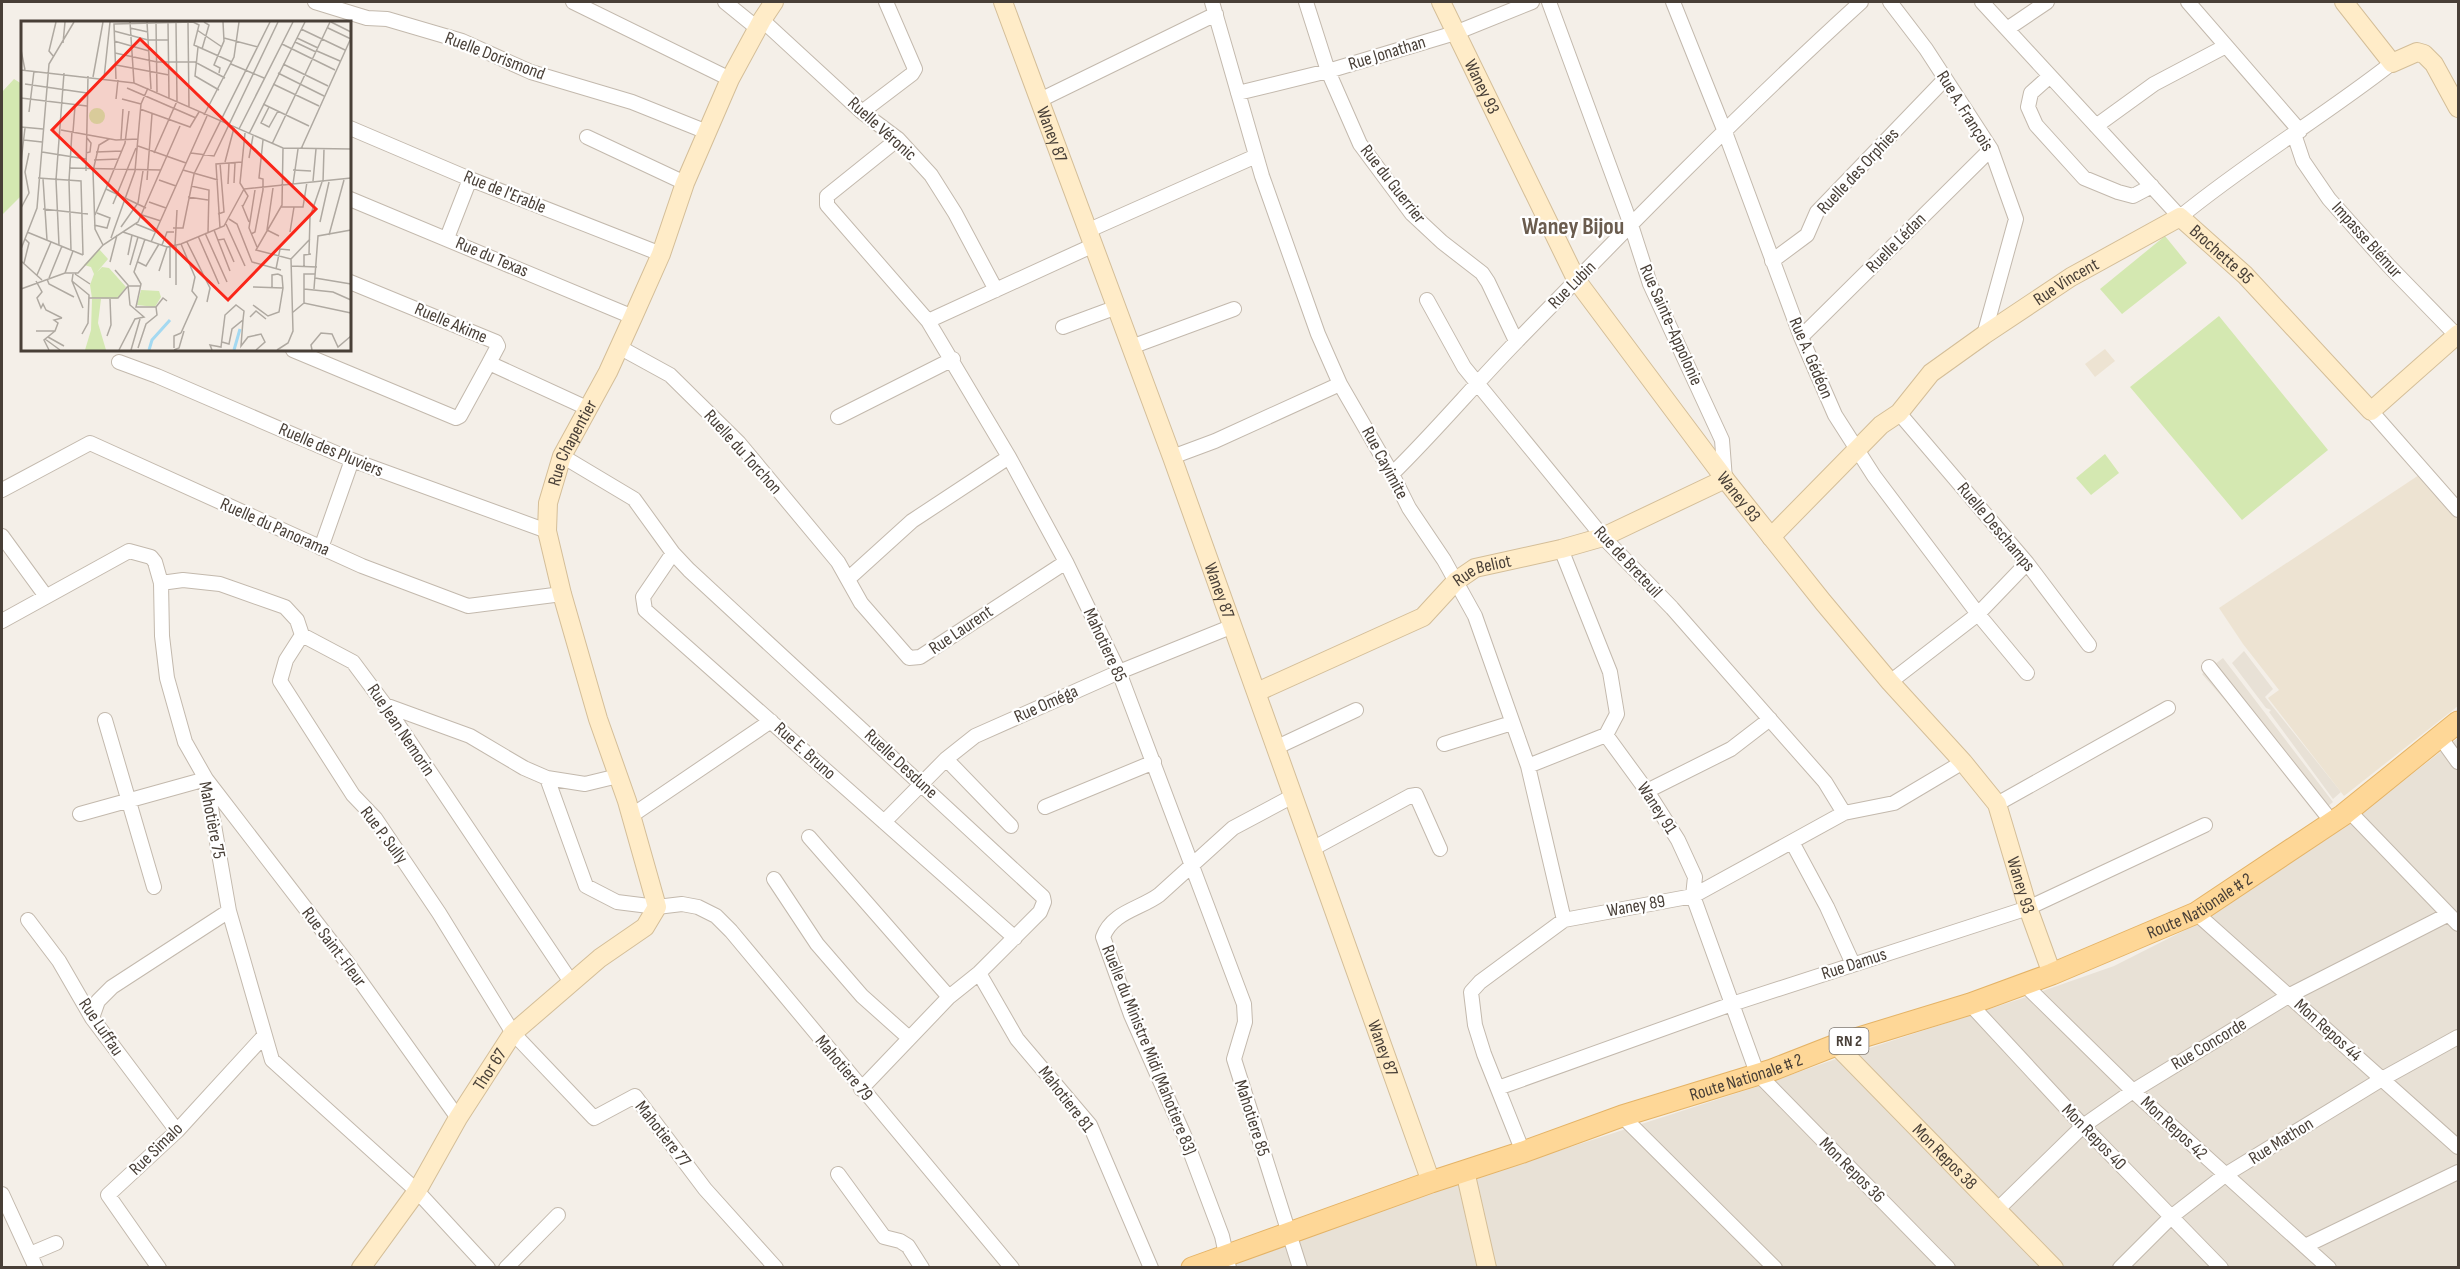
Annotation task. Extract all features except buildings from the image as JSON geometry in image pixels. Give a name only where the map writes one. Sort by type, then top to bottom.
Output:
[{"type":"main road","name":"Route Nationale # 2","points":[[1192,1268],[1227,1261],[1289,1232],[1622,1116],[1772,1070],[1836,1045],[1970,1004],[2052,974],[2196,913],[2340,816],[2458,722]]},
{"type":"street","name":"Ruelle Dorismond","points":[[315,2],[367,18],[387,19],[462,41],[531,72],[632,102],[707,132]]},
{"type":"street","points":[[573,2],[730,79]]},
{"type":"street","name":"Ruelle Véronic","points":[[725,2],[760,24],[862,112],[898,139],[932,176],[996,290]]},
{"type":"street","name":"Rue Chapentier","points":[[657,907],[631,816],[598,719],[562,594],[547,531],[548,503],[562,456],[608,372],[633,317],[661,254],[686,183],[730,79],[774,2]]},
{"type":"street","points":[[862,112],[912,74],[915,69],[886,2]]},
{"type":"street","name":"Waney 87","points":[[1003,2],[1173,457],[1431,1182]]},
{"type":"street","name":"Rue du Guerrier","points":[[1306,2],[1328,71],[1360,144],[1412,214],[1442,242],[1482,273],[1516,342]]},
{"type":"street","name":"Waney 93","points":[[1441,2],[1576,281],[1771,537],[1890,682],[1963,762],[1996,804],[2028,908],[2052,974]]},
{"type":"street","name":"Rue Jonathan","points":[[1238,93],[1328,71],[1455,33],[1532,2]]},
{"type":"street","name":"Rue Sainte-Appolonie","points":[[1549,2],[1631,225],[1650,284],[1722,440],[1725,479]]},
{"type":"street","name":"Rue Lubin","points":[[1392,474],[1425,442],[1516,342],[1631,225],[1861,2]]},
{"type":"street","name":"Rue A. François","points":[[1890,2],[1946,79],[1991,149],[2016,219],[1984,334]]},
{"type":"street","name":"Brochette 95","points":[[1982,2],[2180,217],[2245,275],[2371,411],[2458,510]]},
{"type":"street","points":[[2007,29],[2046,2]]},
{"type":"street","points":[[2188,2],[2297,133]]},
{"type":"street","points":[[2344,2],[2392,63],[2409,54],[2417,52],[2424,54],[2434,64],[2458,108]]},
{"type":"street","name":"Rue A. Gédéon","points":[[1678,4],[1772,261],[1835,416],[1856,451],[1978,614],[2027,673]]},
{"type":"street","points":[[1040,100],[1214,8]]},
{"type":"street","name":"Rue Cayimite","points":[[1214,8],[1256,156],[1318,334],[1340,384],[1409,508],[1456,581],[1475,616],[1528,766],[1564,920]]},
{"type":"street","points":[[2096,126],[2154,84],[2226,46]]},
{"type":"street","name":"Rue Vincent","points":[[1771,537],[1881,426],[1899,412],[1931,373],[1984,334],[2071,277],[2180,217],[2211,191],[2297,133],[2392,63]]},
{"type":"street","points":[[2050,76],[2031,93],[2028,107],[2036,125],[2084,178],[2118,192],[2133,195],[2151,186]]},
{"type":"street","name":"Ruelle des Orphies","points":[[1772,261],[1807,235],[1817,212],[1946,79]]},
{"type":"street","name":"Rue de l'Erable","points":[[351,128],[470,179],[661,254]]},
{"type":"street","name":"Impasse Blémur","points":[[2297,133],[2303,161],[2330,199],[2388,265],[2458,335]]},
{"type":"street","points":[[587,137],[686,183]]},
{"type":"street","name":"Mahotiere 85","points":[[898,139],[827,196],[827,206],[928,321],[952,359],[1066,562],[1119,672],[1154,762],[1190,866],[1244,1004],[1245,1022],[1234,1059],[1300,1268]]},
{"type":"street","name":"Ruelle Lédan","points":[[1801,337],[1991,149]]},
{"type":"street","points":[[928,321],[996,290],[1090,238],[1256,156]]},
{"type":"street","points":[[447,238],[470,179]]},
{"type":"street","name":"Rue du Texas","points":[[351,199],[633,317]]},
{"type":"street","name":"Ruelle Akime","points":[[351,282],[496,342],[498,346],[489,363],[587,408]]},
{"type":"street","name":"Rue de Breteuil","points":[[1427,300],[1464,367],[1477,383],[1603,537],[1672,608],[1825,782],[1844,813]]},
{"type":"street","points":[[1063,327],[1117,307]]},
{"type":"street","points":[[1131,347],[1234,309]]},
{"type":"street","points":[[2371,411],[2458,335]]},
{"type":"street","name":"Ruelle du Torchon","points":[[619,347],[670,375],[739,443],[838,562],[848,579]]},
{"type":"street","points":[[295,351],[456,418],[460,416],[489,363]]},
{"type":"street","points":[[838,417],[952,359]]},
{"type":"street","name":"Ruelle des Pluviers","points":[[119,362],[157,376],[352,460],[547,531]]},
{"type":"street","points":[[1173,457],[1215,441],[1340,384]]},
{"type":"street","name":"Ruelle Deschamps","points":[[1899,412],[2027,563],[2089,645]]},
{"type":"street","name":"Ruelle du Panorama","points":[[2,490],[90,443],[321,548],[468,606],[562,594]]},
{"type":"street","name":"Ruelle Desdune","points":[[562,456],[634,499],[674,553],[1043,897],[1044,902],[1040,912],[1016,938],[979,973],[949,997],[861,1089]]},
{"type":"street","points":[[848,579],[912,521],[1009,457]]},
{"type":"street","points":[[321,548],[352,460]]},
{"type":"street","name":"Rue Beliot","points":[[1257,692],[1423,617],[1456,581],[1475,568],[1603,537],[1725,479]]},
{"type":"street","points":[[2,536],[45,595]]},
{"type":"street","points":[[1528,766],[1606,735],[1617,714],[1610,672],[1561,549]]},
{"type":"street","name":"Mahotière 75","points":[[2,621],[45,595],[129,551],[151,557],[161,583],[162,636],[168,678],[185,742],[206,779],[229,911],[272,1060],[417,1191],[488,1268]]},
{"type":"street","name":"Rue E. Bruno","points":[[674,553],[643,597],[642,603],[645,609],[1016,938]]},
{"type":"street","name":"Rue Laurent","points":[[848,579],[861,603],[909,658],[915,659],[1066,562]]},
{"type":"street","points":[[1890,682],[1978,614],[2027,563]]},
{"type":"street","points":[[161,583],[183,580],[220,584],[285,607],[297,620],[302,635]]},
{"type":"street","name":"Rue Oméga","points":[[884,822],[946,759],[975,736],[1119,672],[1233,626]]},
{"type":"street","name":"Rue Jean Nemorin","points":[[302,635],[353,662],[385,705],[571,982]]},
{"type":"street","name":"Rue P. Sully","points":[[302,635],[286,660],[280,681],[353,795],[375,818],[439,912],[513,1033]]},
{"type":"street","points":[[2209,667],[2340,816],[2458,924]]},
{"type":"street","points":[[385,705],[470,736],[524,768],[547,778],[585,784],[618,776]]},
{"type":"street","points":[[1996,804],[2168,708]]},
{"type":"street","points":[[1275,748],[1356,710]]},
{"type":"street","points":[[1647,791],[1731,749],[1770,718]]},
{"type":"street","points":[[105,720],[154,888]]},
{"type":"street","points":[[631,816],[771,721]]},
{"type":"street","points":[[1444,744],[1512,723]]},
{"type":"street","name":"Waney 91","points":[[1606,735],[1647,791],[1678,840],[1695,877],[1693,896],[1757,1073]]},
{"type":"street","points":[[2440,737],[2458,762]]},
{"type":"street","points":[[946,759],[1011,826]]},
{"type":"street","points":[[1045,807],[1154,762]]},
{"type":"street","name":"Waney 89","points":[[1524,1152],[1474,1025],[1470,992],[1480,982],[1564,920],[1693,896],[1844,813],[1894,803],[1963,762]]},
{"type":"street","name":"Mahotiere 79","points":[[547,778],[586,886],[617,902],[657,907],[682,904],[698,907],[716,916],[731,931],[1012,1268]]},
{"type":"street","points":[[80,814],[206,779]]},
{"type":"street","name":"Rue Saint-Fleur","points":[[206,779],[346,962],[458,1118]]},
{"type":"street","points":[[1311,849],[1410,796],[1416,795],[1440,849]]},
{"type":"street","name":"Ruelle du Ministre Midi (Mahotiere 83)","points":[[1227,1261],[1222,1236],[1184,1134],[1131,1015],[1103,937],[1110,923],[1149,903],[1172,885],[1233,828],[1293,796]]},
{"type":"street","name":"Rue Damus","points":[[1498,1088],[1732,1004],[2028,908],[2205,825]]},
{"type":"street","points":[[809,837],[949,997]]},
{"type":"street","points":[[1792,842],[1827,907],[1853,964]]},
{"type":"street","points":[[774,879],[817,944],[862,996],[909,1038]]},
{"type":"street","name":"Thor 67","points":[[361,1268],[417,1191],[458,1118],[513,1033],[600,958],[645,927],[657,907]]},
{"type":"street","points":[[92,1018],[98,1001],[112,987],[229,911]]},
{"type":"street","name":"Mon Repos 44","points":[[2196,913],[2458,1147]]},
{"type":"street","name":"Rue Concorde","points":[[1996,1210],[2083,1126],[2133,1091],[2290,996],[2447,915]]},
{"type":"street","name":"Rue Luffau","points":[[28,920],[59,961],[92,1018],[177,1131]]},
{"type":"street","name":"Mahotiere 81","points":[[979,973],[1017,1039],[1090,1125],[1152,1268]]},
{"type":"street","name":"Mon Repos 42","points":[[2024,984],[2133,1091],[2329,1268]]},
{"type":"street","name":"Mon Repos 40","points":[[1970,1004],[2083,1126],[2221,1268]]},
{"type":"street","name":"Mahotiere 77","points":[[513,1033],[594,1118],[635,1095],[705,1188],[776,1268]]},
{"type":"street","name":"Rue Simalo","points":[[159,1268],[108,1195],[177,1131],[264,1036]]},
{"type":"street","name":"Rue Mathon","points":[[2120,1268],[2171,1217],[2225,1175],[2382,1079],[2458,1037]]},
{"type":"street","name":"Mon Repos 38","points":[[1836,1045],[2054,1268]]},
{"type":"street","name":"Mon Repos 36","points":[[1757,1073],[1948,1268]]},
{"type":"street","points":[[1622,1116],[1775,1268]]},
{"type":"street","points":[[1464,1171],[1487,1268]]},
{"type":"street","points":[[2305,1246],[2458,1172]]},
{"type":"street","points":[[838,1174],[884,1237],[900,1241],[908,1246],[922,1268]]},
{"type":"street","points":[[2,1194],[36,1268]]},
{"type":"street","points":[[506,1268],[558,1215]]},
{"type":"street","points":[[30,1254],[56,1243]]},
{"type":"shaded area","points":[[2105,349],[2115,361],[2095,377],[2085,364]]},
{"type":"shaded area","points":[[2419,475],[2458,520],[2458,706],[2344,796],[2268,698],[2279,690],[2243,644],[2219,608]]},
{"type":"shaded area","points":[[2244,651],[2273,689],[2265,697],[2341,792],[2333,799],[2269,712],[2271,710],[2266,708],[2232,663]]},
{"type":"shaded area","points":[[2223,658],[2333,802],[2322,811],[2202,674]]},
{"type":"shaded area","points":[[2458,738],[2458,1267],[1217,1268],[1391,1205],[1759,1086],[2114,966],[2201,922],[2342,829]]},
{"type":"green space","points":[[14,79],[21,83],[21,196],[2,215],[2,92]]},
{"type":"green space","points":[[2165,236],[2187,263],[2122,314],[2100,289]]},
{"type":"green space","points":[[2219,316],[2328,450],[2242,520],[2130,387]]},
{"type":"green space","points":[[2105,454],[2119,473],[2091,495],[2076,478]]},
{"type":"district","name":"Waney Bijou","points":[[1573,226]]}]
